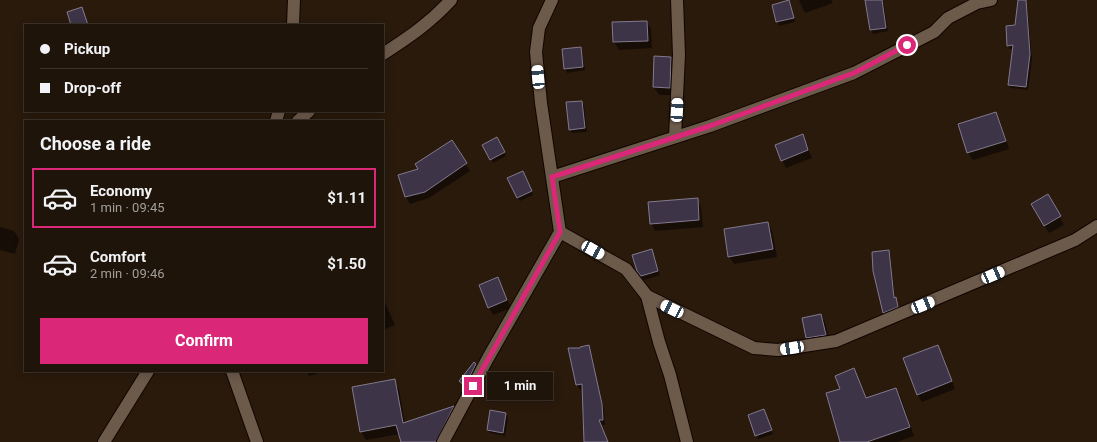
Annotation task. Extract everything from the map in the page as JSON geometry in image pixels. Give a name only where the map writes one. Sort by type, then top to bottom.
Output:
[{"type":"street","points":[[293,24],[294,0]]},
{"type":"street","points":[[384,53],[436,17],[451,0]]},
{"type":"street","points":[[443,442],[488,358],[560,232],[541,103],[536,52],[539,28],[552,0]]},
{"type":"street","points":[[675,137],[679,55],[677,0]]},
{"type":"street","points":[[552,177],[710,126],[854,73],[934,32],[948,18],[977,3],[991,0]]},
{"type":"street","points":[[299,120],[308,112]]},
{"type":"street","points":[[647,296],[754,348],[778,350],[836,341],[1075,240],[1097,226]]},
{"type":"street","points":[[560,232],[626,269],[647,296],[659,342],[670,375],[687,442]]},
{"type":"street","points":[[104,442],[147,372]]},
{"type":"street","points":[[232,372],[257,442]]},
{"type":"building","points":[[789,0],[794,18],[776,22],[772,5]]},
{"type":"building","points":[[865,0],[882,0],[886,28],[870,30]]},
{"type":"building","points":[[1018,0],[1026,0],[1030,54],[1026,87],[1008,85],[1013,45],[1007,46],[1006,26],[1015,25]]},
{"type":"building","points":[[82,7],[88,24],[71,24],[67,12]]},
{"type":"building","points":[[647,21],[648,41],[613,42],[612,22]]},
{"type":"building","points":[[581,47],[583,67],[564,69],[562,49]]},
{"type":"building","points":[[654,56],[671,57],[670,88],[653,87]]},
{"type":"building","points":[[582,101],[585,128],[569,130],[566,102]]},
{"type":"building","points":[[996,112],[1006,141],[967,153],[958,124]]},
{"type":"building","points":[[803,134],[808,150],[781,161],[775,145]]},
{"type":"building","points":[[497,137],[505,152],[490,160],[482,145]]},
{"type":"building","points":[[452,140],[467,163],[425,192],[405,197],[398,175],[418,169],[415,164]]},
{"type":"building","points":[[523,171],[532,191],[517,198],[507,178]]},
{"type":"building","points":[[1048,194],[1061,216],[1044,226],[1031,204]]},
{"type":"building","points":[[698,198],[699,220],[650,224],[648,202]]},
{"type":"building","points":[[768,222],[773,249],[728,257],[724,229]]},
{"type":"building","points":[[652,249],[658,271],[641,276],[637,271],[632,255]]},
{"type":"building","points":[[889,250],[894,298],[896,297],[898,307],[883,313],[873,271],[872,252]]},
{"type":"building","points":[[498,277],[507,300],[488,308],[479,285]]},
{"type":"building","points":[[821,314],[826,335],[806,338],[802,318]]},
{"type":"building","points":[[589,345],[602,404],[603,420],[599,420],[608,442],[584,442],[582,384],[576,385],[568,348],[580,348]]},
{"type":"building","points":[[938,345],[952,381],[917,395],[903,358]]},
{"type":"building","points":[[474,362],[476,364],[465,386],[459,381]]},
{"type":"building","points":[[854,368],[866,398],[896,388],[910,427],[867,442],[840,442],[826,393],[840,389],[835,376]]},
{"type":"building","points":[[395,379],[403,423],[454,406],[436,442],[401,442],[396,425],[360,432],[352,387]]},
{"type":"building","points":[[764,409],[772,430],[755,436],[748,415]]},
{"type":"building","points":[[490,410],[506,413],[503,433],[487,430]]},
{"type":"route","points":[[473,386],[560,232],[552,177],[710,126],[854,73],[907,45]]}]
